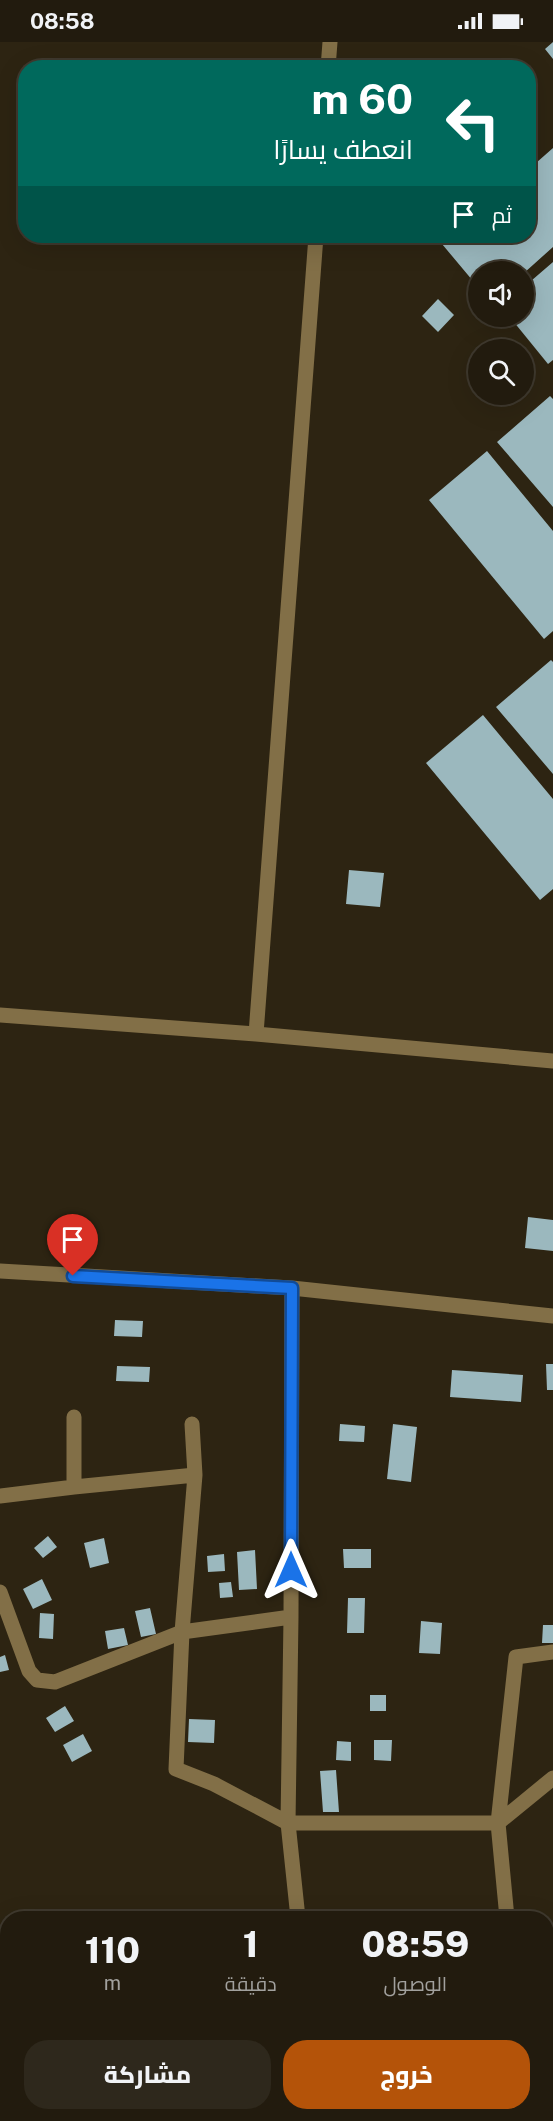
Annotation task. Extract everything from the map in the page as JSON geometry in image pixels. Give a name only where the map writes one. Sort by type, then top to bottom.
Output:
[{"type":"street","points":[[329,60],[330,42]]},
{"type":"street","points":[[256,1034],[315,243]]},
{"type":"street","points":[[0,1015],[256,1034],[553,1061]]},
{"type":"street","points":[[0,1271],[292,1288],[553,1316]]},
{"type":"street","points":[[292,1288],[288,1823],[297,1911]]},
{"type":"street","points":[[74,1418],[74,1487]]},
{"type":"street","points":[[192,1424],[195,1475],[182,1632],[176,1769],[214,1784],[288,1823],[498,1823],[553,1778]]},
{"type":"street","points":[[0,1496],[195,1475]]},
{"type":"street","points":[[0,1592],[29,1671],[37,1680],[55,1682],[182,1632],[291,1617]]},
{"type":"street","points":[[506,1911],[498,1823],[516,1657],[553,1652]]},
{"type":"building","points":[[553,42],[553,59],[545,49]]},
{"type":"building","points":[[553,148],[553,247],[534,264],[534,261],[468,261],[468,275],[442,244],[536,243],[536,163]]},
{"type":"building","points":[[553,262],[553,360],[548,364],[534,347],[534,339],[528,339],[518,327],[534,327],[534,278]]},
{"type":"building","points":[[438,299],[454,315],[438,332],[422,316]]},
{"type":"building","points":[[550,396],[553,399],[553,507],[497,442]]},
{"type":"building","points":[[487,451],[553,531],[553,631],[544,639],[429,500]]},
{"type":"building","points":[[551,660],[553,662],[553,774],[496,707]]},
{"type":"building","points":[[483,715],[553,799],[553,889],[540,900],[426,763]]},
{"type":"building","points":[[349,870],[384,873],[380,907],[346,904]]},
{"type":"building","points":[[528,1217],[553,1220],[553,1251],[525,1248]]},
{"type":"building","points":[[115,1320],[143,1321],[142,1337],[114,1336]]},
{"type":"building","points":[[546,1364],[553,1364],[553,1390],[547,1390]]},
{"type":"building","points":[[117,1366],[150,1367],[149,1382],[116,1381]]},
{"type":"building","points":[[452,1370],[523,1375],[521,1402],[450,1397]]},
{"type":"building","points":[[340,1424],[365,1426],[364,1442],[339,1441]]},
{"type":"building","points":[[393,1424],[417,1427],[411,1482],[387,1479]]},
{"type":"building","points":[[48,1536],[57,1547],[43,1558],[34,1548]]},
{"type":"building","points":[[104,1538],[109,1563],[90,1568],[84,1543]]},
{"type":"building","points":[[343,1549],[371,1549],[371,1568],[344,1568]]},
{"type":"building","points":[[255,1550],[257,1589],[239,1590],[237,1552]]},
{"type":"building","points":[[224,1554],[225,1571],[208,1572],[207,1556]]},
{"type":"building","points":[[42,1579],[52,1600],[33,1609],[23,1589]]},
{"type":"building","points":[[231,1582],[233,1597],[220,1598],[219,1583]]},
{"type":"building","points":[[348,1598],[365,1598],[364,1633],[347,1633]]},
{"type":"building","points":[[150,1608],[156,1634],[141,1637],[135,1611]]},
{"type":"building","points":[[40,1613],[54,1614],[53,1639],[39,1638]]},
{"type":"building","points":[[421,1621],[442,1623],[440,1654],[419,1653]]},
{"type":"building","points":[[543,1625],[553,1625],[553,1643],[542,1643]]},
{"type":"building","points":[[124,1628],[128,1645],[108,1649],[105,1631]]},
{"type":"building","points":[[5,1655],[9,1670],[0,1672],[0,1657]]},
{"type":"building","points":[[370,1695],[386,1695],[386,1711],[370,1711]]},
{"type":"building","points":[[65,1706],[74,1721],[55,1732],[46,1718]]},
{"type":"building","points":[[189,1719],[215,1720],[214,1743],[188,1742]]},
{"type":"building","points":[[83,1734],[92,1751],[72,1762],[63,1745]]},
{"type":"building","points":[[374,1740],[392,1740],[391,1761],[374,1760]]},
{"type":"building","points":[[337,1741],[351,1742],[351,1761],[336,1760]]},
{"type":"building","points":[[336,1770],[339,1812],[323,1812],[320,1771]]},
{"type":"route","points":[[73,1276],[292,1288],[291,1570]]}]
